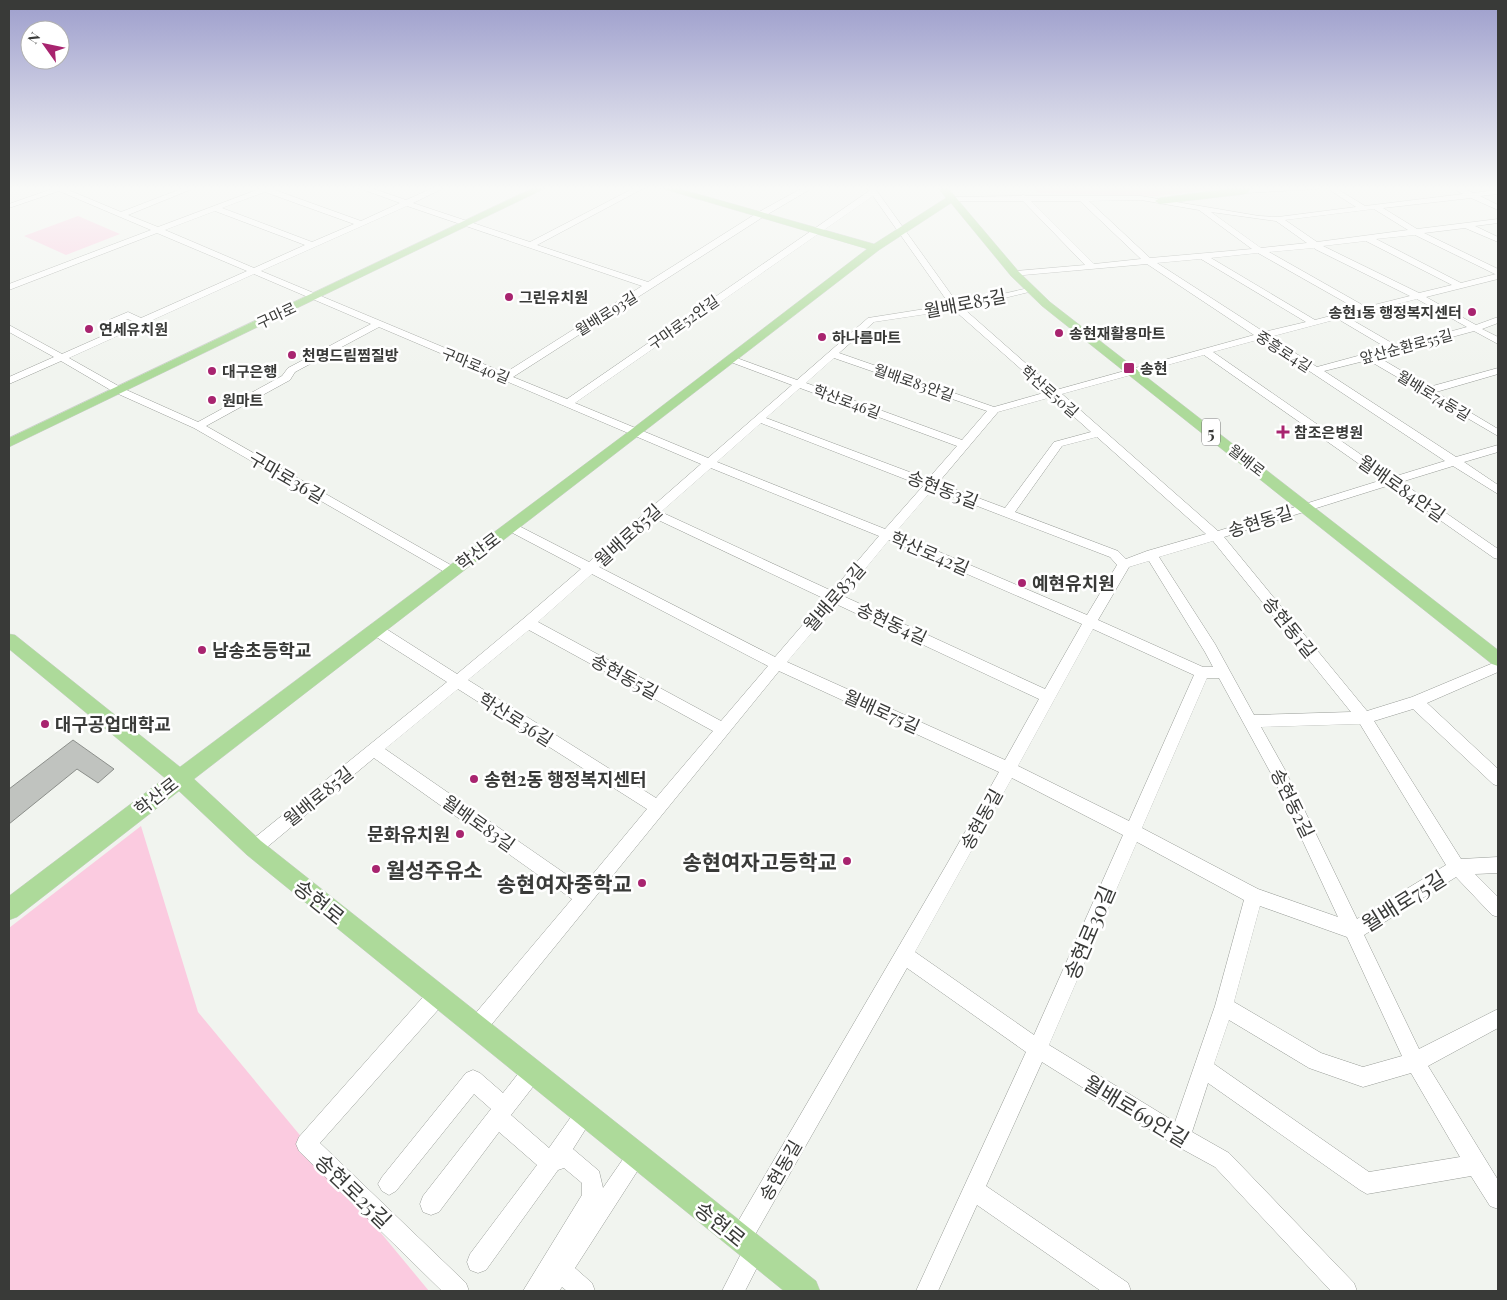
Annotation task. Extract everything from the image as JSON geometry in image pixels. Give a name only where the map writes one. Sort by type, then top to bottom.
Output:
[{"type":"main road","name":"구마로","points":[[9,443],[417,248]]},
{"type":"main road","name":"학산로","points":[[9,909],[374,629],[637,432],[875,248]]},
{"type":"main road","name":"월배로","points":[[993,248],[1030,289],[1498,659]]},
{"type":"main road","name":"송현로","points":[[9,640],[179,778],[254,848],[806,1291]]},
{"type":"street","points":[[9,287],[111,248]]},
{"type":"street","name":"구마로40길","points":[[200,248],[637,432]]},
{"type":"street","points":[[9,381],[305,248]]},
{"type":"street","points":[[539,248],[650,286]]},
{"type":"street","name":"월배로93길","points":[[506,377],[709,248]]},
{"type":"street","name":"구마로52안길","points":[[568,403],[790,248]]},
{"type":"street","name":"학산로50길","points":[[913,248],[956,307],[1216,536]]},
{"type":"street","points":[[1075,248],[1091,266]]},
{"type":"street","name":"중흥로4길","points":[[1134,248],[1148,261],[1498,490]]},
{"type":"street","points":[[1256,248],[1366,310]]},
{"type":"street","points":[[1015,274],[1286,248]]},
{"type":"street","points":[[1321,248],[1419,297],[1498,341]]},
{"type":"street","points":[[1386,248],[1460,286]]},
{"type":"street","points":[[1448,248],[1498,272]]},
{"type":"street","points":[[1203,256],[1314,324]]},
{"type":"street","points":[[994,410],[1261,336],[1498,276]]},
{"type":"street","name":"월배로85길","points":[[254,848],[528,623],[871,320],[956,307],[1030,289]]},
{"type":"street","points":[[112,322],[128,315],[140,322]]},
{"type":"street","points":[[1341,317],[1395,349]]},
{"type":"street","name":"앞산순환로55길","points":[[1314,371],[1475,328],[1498,320]]},
{"type":"street","points":[[198,426],[286,378],[291,370],[378,324]]},
{"type":"street","name":"구마로36길","points":[[9,328],[118,390],[198,426],[452,571]]},
{"type":"street","name":"월배로84안길","points":[[1206,352],[1498,555]]},
{"type":"street","name":"월배로83안길","points":[[833,354],[994,410]]},
{"type":"street","name":"월배로74동길","points":[[1369,356],[1498,433]]},
{"type":"street","name":"학산로46길","points":[[731,359],[964,444]]},
{"type":"street","points":[[1427,390],[1498,371]]},
{"type":"street","name":"월배로83길","points":[[476,1028],[777,664],[994,410]]},
{"type":"street","name":"송현동3길","points":[[759,419],[1114,554],[1124,564]]},
{"type":"street","name":"학산로42길","points":[[637,432],[888,535],[1090,622],[1202,673],[1222,672]]},
{"type":"street","points":[[1007,514],[1058,444],[1099,433]]},
{"type":"street","name":"송현동길","points":[[733,1291],[748,1244],[904,955],[1124,564],[1151,554],[1394,482],[1498,448]]},
{"type":"street","name":"송현동4길","points":[[653,513],[1048,697]]},
{"type":"street","name":"월배로75길","points":[[511,527],[777,664],[1009,768],[1254,896],[1354,930],[1457,867],[1498,865]]},
{"type":"street","name":"송현동1길","points":[[1216,536],[1364,718],[1457,867],[1498,909]]},
{"type":"street","name":"송현동2길","points":[[1151,554],[1210,648],[1280,775],[1415,1062],[1476,1165],[1498,1198]]},
{"type":"street","name":"송현동5길","points":[[528,623],[723,729]]},
{"type":"street","name":"학산로36길","points":[[374,629],[658,808]]},
{"type":"street","points":[[1250,721],[1364,718],[1416,702],[1498,666]]},
{"type":"street","name":"송현로30길","points":[[927,1291],[1038,1049],[1202,673]]},
{"type":"street","points":[[1416,702],[1498,779]]},
{"type":"street","name":"월배로83길","points":[[374,750],[584,897]]},
{"type":"street","points":[[1180,1137],[1224,1006],[1254,896]]},
{"type":"street","name":"월배로69안길","points":[[904,955],[1038,1049],[1180,1137],[1222,1160],[1346,1291]]},
{"type":"street","name":"송현로25길","points":[[438,995],[306,1144],[458,1291]]},
{"type":"street","points":[[1224,1006],[1316,1061],[1362,1077],[1415,1062],[1498,1018]]},
{"type":"street","points":[[1203,1068],[1367,1183],[1476,1165]]},
{"type":"street","points":[[431,1204],[532,1072]]},
{"type":"street","points":[[389,1184],[473,1080],[501,1113],[551,1163]]},
{"type":"street","points":[[478,1262],[585,1114]]},
{"type":"street","points":[[546,1291],[637,1156]]},
{"type":"street","points":[[534,1291],[593,1198],[592,1178],[566,1157],[551,1163]]},
{"type":"street","points":[[974,1190],[1120,1291]]},
{"type":"street","points":[[560,1270],[584,1291]]},
{"type":"shaded area","points":[[50,248],[85,248],[66,255]]},
{"type":"shaded area","points":[[141,826],[198,1012],[429,1291],[9,1291],[9,928]]},
{"type":"building","points":[[73,740],[114,769],[98,783],[77,769],[9,824],[9,789]]},
{"type":"place","name":"그린유치원","points":[[509,297]]},
{"type":"place","name":"송현1동 행정복지센터","points":[[1472,312]]},
{"type":"place","name":"연세유치원","points":[[89,329]]},
{"type":"place","name":"송현재활용마트","points":[[1059,333]]},
{"type":"place","name":"하나름마트","points":[[822,337]]},
{"type":"place","name":"천명드림찜질방","points":[[292,355]]},
{"type":"place","name":"송현","points":[[1129,368]]},
{"type":"place","name":"대구은행","points":[[212,371]]},
{"type":"place","name":"원마트","points":[[212,400]]},
{"type":"place","name":"참조은병원","points":[[1283,432]]},
{"type":"place","name":"예현유치원","points":[[1022,583]]},
{"type":"place","name":"남송초등학교","points":[[202,650]]},
{"type":"place","name":"대구공업대학교","points":[[45,724]]},
{"type":"place","name":"송현2동 행정복지센터","points":[[474,779]]},
{"type":"place","name":"문화유치원","points":[[460,834]]},
{"type":"place","name":"송현여자고등학교","points":[[847,861]]},
{"type":"place","name":"월성주유소","points":[[376,869]]},
{"type":"place","name":"송현여자중학교","points":[[642,883]]}]
